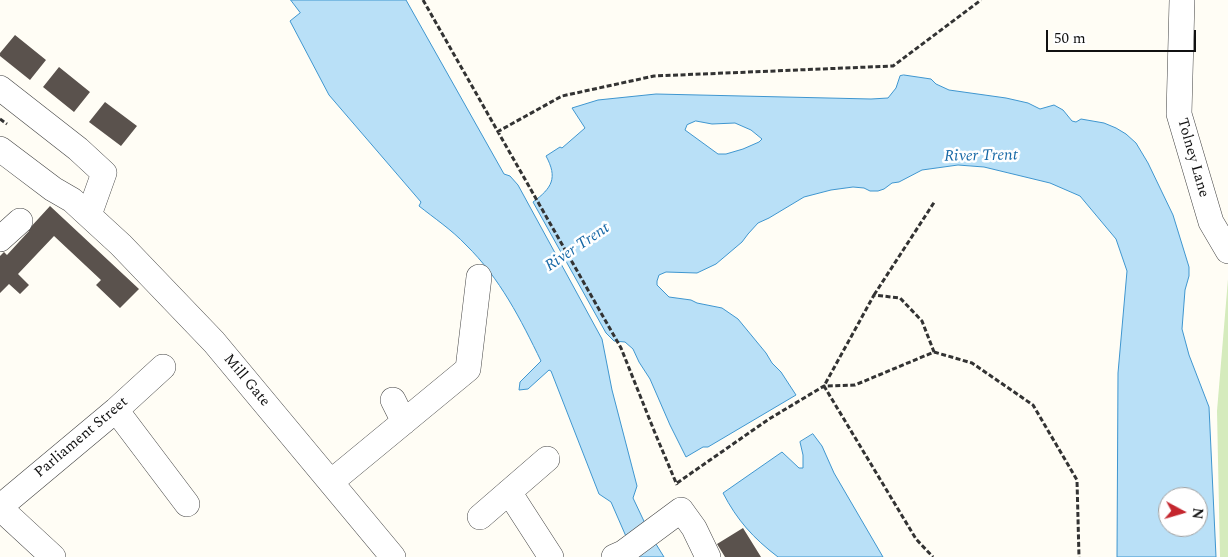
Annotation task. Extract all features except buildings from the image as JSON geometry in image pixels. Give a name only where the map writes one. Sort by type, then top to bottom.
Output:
[{"type":"street","name":"Tolney Lane","points":[[1182,0],[1179,114],[1211,222],[1228,251]]},
{"type":"street","points":[[0,88],[78,149],[104,174],[89,215]]},
{"type":"street","name":"Mill Gate","points":[[0,149],[53,189],[72,200],[121,245],[214,342],[393,557]]},
{"type":"street","points":[[0,240],[20,221]]},
{"type":"street","points":[[330,482],[468,369],[479,277]]},
{"type":"street","name":"Parliament Street","points":[[0,508],[116,410],[163,367]]},
{"type":"street","points":[[393,400],[404,422]]},
{"type":"street","points":[[116,410],[186,504]]},
{"type":"street","points":[[480,517],[547,459]]},
{"type":"street","points":[[509,492],[551,557]]},
{"type":"street","points":[[0,508],[53,557]]},
{"type":"street","points":[[618,555],[681,510],[694,528],[708,557]]},
{"type":"path","points":[[423,0],[621,348],[654,433],[677,484],[681,510]]},
{"type":"path","points":[[497,132],[562,96],[654,76],[894,66],[981,0]]},
{"type":"path","points":[[824,386],[874,295],[935,201]]},
{"type":"path","points":[[874,295],[900,298],[922,321],[934,352]]},
{"type":"path","points":[[677,484],[769,419],[824,386],[855,384],[934,352],[972,363],[1033,405],[1077,480],[1079,557]]},
{"type":"path","points":[[824,386],[916,539],[933,557]]},
{"type":"green space","points":[[1228,279],[1228,557],[1220,557],[1217,411]]},
{"type":"water","points":[[291,0],[406,0],[504,174],[510,176],[518,185],[602,339],[612,390],[637,486],[633,498],[651,536],[664,557],[635,557],[611,502],[599,494],[551,371],[549,370],[528,389],[519,390],[520,382],[541,361],[509,300],[489,271],[466,245],[419,206],[421,202],[329,95],[290,21],[300,13]]},
{"type":"water","name":"River Trent","points":[[904,75],[931,79],[936,84],[949,90],[1006,98],[1028,103],[1040,109],[1054,105],[1063,110],[1072,121],[1076,122],[1081,119],[1104,123],[1126,134],[1136,143],[1148,163],[1173,215],[1189,267],[1182,329],[1189,355],[1209,407],[1216,557],[1117,557],[1118,373],[1127,271],[1116,239],[1080,196],[1050,183],[984,167],[958,165],[922,170],[878,191],[853,187],[804,197],[758,223],[742,242],[716,264],[697,273],[666,272],[659,275],[657,285],[669,297],[691,300],[722,308],[738,319],[781,372],[796,395],[708,447],[703,447],[686,457],[650,379],[633,349],[625,342],[614,341],[606,333],[533,202],[545,192],[551,182],[552,170],[546,156],[560,147],[562,148],[585,128],[572,108],[598,100],[656,94],[888,98],[896,88],[900,76]],"holes":[[[696,121],[712,124],[735,123],[751,130],[762,139],[743,149],[726,154],[718,154],[685,130],[687,125]]]},
{"type":"water","points":[[813,434],[822,446],[834,473],[883,557],[778,557],[746,528],[728,503],[723,493],[782,452],[799,468],[803,468],[800,442]]}]
